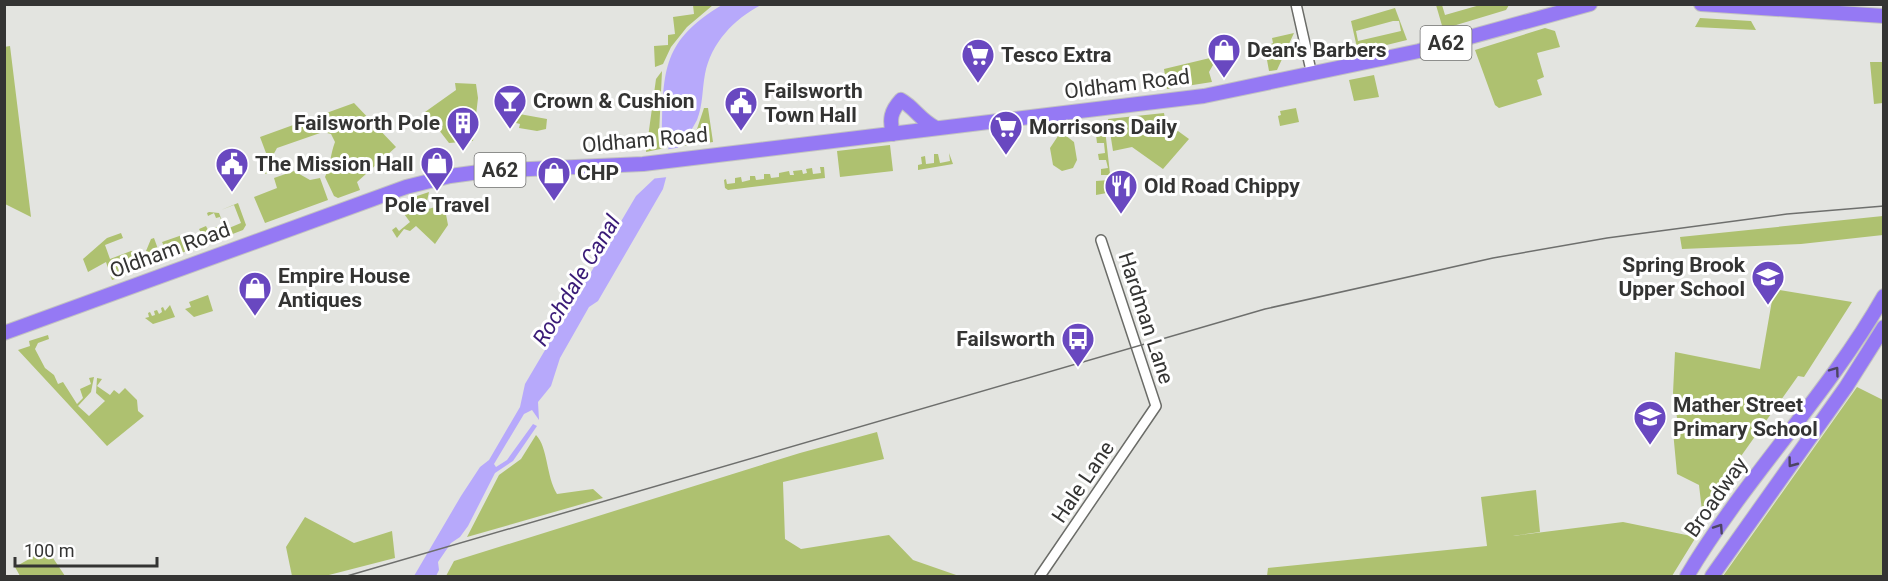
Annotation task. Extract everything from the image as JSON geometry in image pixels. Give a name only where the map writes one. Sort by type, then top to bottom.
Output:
[{"type":"highway","name":"Oldham Road","points":[[4,333],[418,183],[450,176],[512,169],[607,167],[679,160],[1204,96],[1419,51],[1590,4]]},
{"type":"highway","points":[[1701,4],[1884,16]]},
{"type":"highway","points":[[893,134],[889,122],[894,108],[901,100],[910,105],[921,120],[936,128]]},
{"type":"highway","name":"Broadway","points":[[1687,576],[1743,494],[1857,340],[1884,296]]},
{"type":"highway","name":"Broadway","points":[[1712,576],[1846,387],[1884,327]]},
{"type":"street","points":[[1296,4],[1312,75]]},
{"type":"street","name":"Hardman Lane","points":[[1101,240],[1155,408]]},
{"type":"street","name":"Hale Lane","points":[[1040,576],[1155,408]]},
{"type":"green space","points":[[693,5],[713,5],[687,27],[671,47],[663,64],[655,67],[654,46],[668,45],[668,35],[675,34],[673,17],[694,14]]},
{"type":"green space","points":[[1436,5],[1442,5],[1445,15],[1480,5],[1509,5],[1506,10],[1443,29]]},
{"type":"green space","points":[[1395,8],[1407,40],[1358,52],[1351,21]],"holes":[[[1399,21],[1401,31],[1358,41],[1356,31]]]},
{"type":"green space","points":[[1700,18],[1751,21],[1756,30],[1695,27]]},
{"type":"green space","points":[[1545,28],[1555,31],[1560,47],[1537,53],[1544,77],[1537,80],[1542,95],[1499,108],[1495,105],[1475,50]]},
{"type":"green space","points":[[1294,33],[1277,70],[1269,71],[1267,60],[1274,58],[1269,45],[1273,43],[1272,38]]},
{"type":"green space","points":[[10,46],[31,217],[5,204],[4,47]]},
{"type":"green space","points":[[1210,58],[1213,65],[1209,72],[1212,82],[1167,89],[1164,69]]},
{"type":"green space","points":[[1870,62],[1883,62],[1883,103],[1874,104]]},
{"type":"green space","points":[[662,71],[659,134],[665,148],[646,152],[656,79]]},
{"type":"green space","points":[[1374,75],[1379,97],[1354,101],[1349,80]]},
{"type":"green space","points":[[455,83],[476,84],[478,98],[473,141],[449,143],[425,112],[456,90]]},
{"type":"green space","points":[[354,103],[396,147],[357,182],[360,190],[338,198],[334,196],[325,177],[335,142],[331,134],[323,132],[277,148],[272,157],[276,170],[265,174],[262,164],[269,161],[260,137]]},
{"type":"green space","points":[[704,108],[708,108],[713,142],[685,146],[697,129]]},
{"type":"green space","points":[[1296,108],[1299,122],[1280,126],[1278,116],[1281,115],[1280,111]]},
{"type":"green space","points":[[514,113],[547,119],[546,129],[537,131],[519,128],[520,124],[512,122]]},
{"type":"green space","points":[[1164,113],[1167,131],[1173,136],[1172,133],[1178,131],[1189,139],[1163,169],[1132,147],[1113,151],[1108,119]]},
{"type":"green space","points":[[1105,129],[1112,192],[1096,195],[1096,181],[1109,180],[1108,175],[1101,175],[1101,169],[1108,168],[1106,160],[1099,160],[1098,154],[1105,153],[1104,143],[1097,143],[1096,135]]},
{"type":"green space","points":[[1065,135],[1074,142],[1077,160],[1073,168],[1062,171],[1053,165],[1050,148],[1058,136]]},
{"type":"green space","points":[[890,145],[893,171],[840,177],[837,151]]},
{"type":"green space","points":[[949,153],[953,164],[918,170],[918,165],[922,164],[921,157],[925,156],[926,164],[934,163],[934,154],[938,154],[940,163],[950,161]]},
{"type":"green space","points":[[820,167],[824,167],[825,178],[728,190],[725,188],[724,180],[726,179],[727,184],[735,183],[735,178],[741,177],[742,182],[750,180],[750,176],[755,176],[756,180],[764,179],[764,174],[770,174],[771,178],[779,177],[779,173],[789,171],[790,175],[794,175],[793,171],[802,170],[803,174],[807,173],[806,169],[812,168],[813,174],[821,173]]},
{"type":"green space","points":[[294,171],[310,180],[320,178],[328,200],[265,223],[254,197],[277,188],[274,178]]},
{"type":"green space","points":[[429,192],[425,210],[435,207],[436,210],[445,209],[448,225],[435,244],[416,226],[410,231],[404,229],[397,238],[392,230],[396,227],[399,231],[410,222],[396,203]]},
{"type":"green space","points":[[238,203],[246,225],[243,230],[230,235],[226,226],[229,228],[241,223],[234,205],[221,210]]},
{"type":"green space","points":[[209,212],[219,213],[228,236],[151,264],[146,251],[151,239],[154,238],[158,249],[164,246],[162,242],[188,233],[190,237],[201,233],[199,229],[206,226],[208,230],[223,225],[220,217],[216,218],[214,213],[208,216]]},
{"type":"green space","points":[[1883,216],[1883,235],[1801,244],[1682,249],[1680,237]]},
{"type":"green space","points":[[121,233],[123,238],[105,245],[110,259],[131,251],[139,253],[141,248],[148,267],[112,280],[106,262],[88,272],[83,259],[107,238]]},
{"type":"green space","points":[[1774,289],[1852,302],[1804,377],[1798,376],[1702,511],[1699,485],[1677,474],[1673,431],[1679,430],[1673,393],[1675,352],[1760,369]]},
{"type":"green space","points":[[208,295],[213,311],[194,317],[185,309],[191,307],[189,302]]},
{"type":"green space","points":[[170,305],[175,317],[153,324],[145,318],[149,317],[148,313],[155,315],[154,311],[157,310],[159,314],[162,312],[161,308],[163,307],[165,311]]},
{"type":"green space","points":[[48,335],[49,339],[38,343],[35,349],[45,368],[54,375],[58,384],[63,382],[77,404],[83,398],[80,389],[91,384],[89,378],[94,377],[91,392],[78,406],[89,416],[105,401],[96,393],[97,378],[102,379],[97,386],[110,395],[114,390],[119,394],[125,388],[137,400],[138,411],[144,416],[107,446],[18,350],[30,346],[29,341]]},
{"type":"green space","points":[[1857,387],[1883,400],[1883,576],[1723,576]]},
{"type":"green space","points":[[877,432],[884,459],[783,482],[785,539],[801,549],[889,535],[913,560],[959,576],[446,576],[454,561],[800,453]]},
{"type":"green space","points":[[536,435],[543,447],[553,487],[557,494],[593,489],[603,498],[467,537],[499,475],[521,459]]},
{"type":"green space","points":[[1536,490],[1540,532],[1513,536],[1623,522],[1696,537],[1672,576],[1267,576],[1268,568],[1487,546],[1481,497]]},
{"type":"green space","points":[[305,517],[354,543],[392,531],[395,558],[325,576],[292,576],[286,547]]},
{"type":"green space","points":[[47,549],[65,576],[20,576],[15,567]]},
{"type":"shaded area","points":[[722,5],[761,5],[733,25],[712,52],[705,74],[697,120],[673,156],[663,189],[598,301],[589,307],[560,358],[551,386],[538,402],[539,420],[532,410],[524,414],[494,464],[496,467],[507,460],[533,424],[537,426],[513,461],[495,473],[468,526],[460,537],[451,543],[438,562],[439,570],[436,576],[414,576],[461,496],[480,467],[489,460],[520,407],[525,384],[636,196],[654,179],[669,147],[669,135],[662,133],[664,91],[670,58],[677,44],[688,31]]},
{"type":"pier","points":[[682,147],[668,177],[650,179],[664,150]]},
{"type":"tram line","points":[[347,576],[1265,309],[1493,258],[1607,238],[1787,214],[1884,206]]},
{"type":"place","name":"Dean's Barbers","points":[[1224,79]]},
{"type":"place","name":"Tesco Extra","points":[[978,84]]},
{"type":"place","name":"Crown & Cushion","points":[[510,130]]},
{"type":"place","name":"Failsworth Town Hall","points":[[741,132]]},
{"type":"place","name":"Failsworth Pole","points":[[463,152]]},
{"type":"place","name":"Morrisons Daily","points":[[1006,156]]},
{"type":"place","name":"Pole Travel","points":[[437,192]]},
{"type":"place","name":"The Mission Hall","points":[[232,193]]},
{"type":"place","name":"CHP","points":[[554,202]]},
{"type":"place","name":"Old Road Chippy","points":[[1121,215]]},
{"type":"place","name":"Spring Brook Upper School","points":[[1768,306]]},
{"type":"place","name":"Empire House Antiques","points":[[255,317]]},
{"type":"place","name":"Failsworth","points":[[1078,368]]},
{"type":"place","name":"Mather Street Primary School","points":[[1650,446]]},
{"type":"water label","name":"Rochdale Canal","points":[[576,280]]}]
